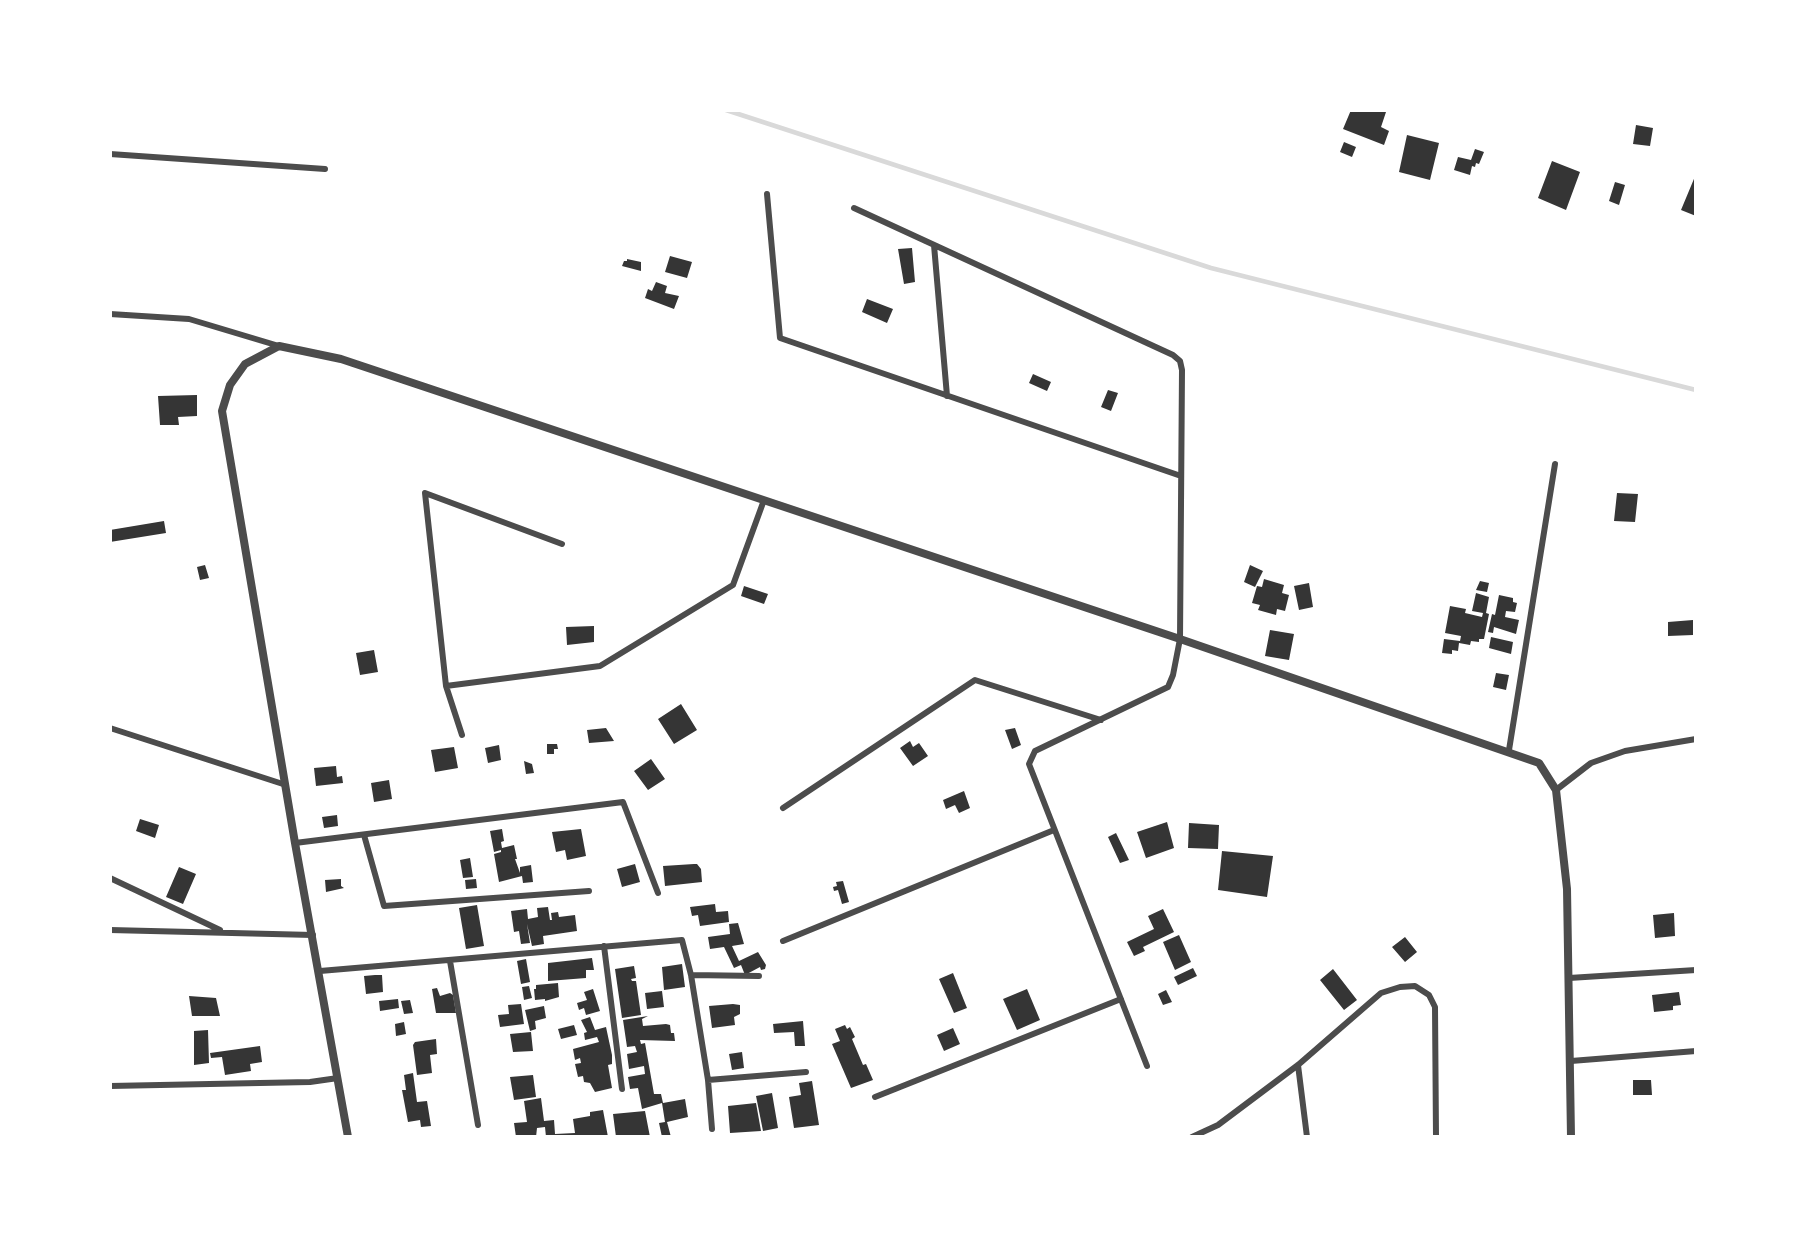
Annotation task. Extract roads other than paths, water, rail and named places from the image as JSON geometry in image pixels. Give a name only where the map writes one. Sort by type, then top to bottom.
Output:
[{"type":"street","points":[[110,154],[325,169]]},
{"type":"street","points":[[767,194],[780,338],[1181,476]]},
{"type":"street","points":[[854,208],[1173,355],[1180,361],[1180,639],[1173,675],[1168,687],[1035,751],[1029,764],[1147,1066]]},
{"type":"street","points":[[934,245],[947,396]]},
{"type":"street","points":[[110,314],[189,319],[279,346],[341,359],[1180,639],[1539,762],[1556,790],[1567,889],[1571,1137]]},
{"type":"street","points":[[279,346],[245,364],[230,385],[222,411],[348,1137]]},
{"type":"street","points":[[1509,750],[1555,464]]},
{"type":"street","points":[[462,735],[446,686],[425,494],[562,544]]},
{"type":"street","points":[[446,686],[600,666],[733,585],[764,500]]},
{"type":"street","points":[[783,807],[975,680],[1101,720]]},
{"type":"street","points":[[110,728],[286,785]]},
{"type":"street","points":[[1556,790],[1591,763],[1625,751],[1696,739]]},
{"type":"street","points":[[295,843],[623,802],[658,893]]},
{"type":"street","points":[[783,941],[1054,830]]},
{"type":"street","points":[[364,835],[384,906],[590,891]]},
{"type":"street","points":[[110,878],[225,932]]},
{"type":"street","points":[[110,930],[313,935]]},
{"type":"street","points":[[320,971],[682,940],[691,975],[708,1080],[712,1129]]},
{"type":"street","points":[[604,946],[622,1089]]},
{"type":"street","points":[[450,961],[478,1125]]},
{"type":"street","points":[[1569,978],[1696,970]]},
{"type":"street","points":[[691,975],[759,976]]},
{"type":"street","points":[[1192,1137],[1218,1125],[1298,1065],[1381,993],[1415,986],[1429,995],[1435,1007],[1436,1137]]},
{"type":"street","points":[[875,1097],[1121,999]]},
{"type":"street","points":[[1571,1061],[1696,1051]]},
{"type":"street","points":[[1298,1065],[1307,1137]]},
{"type":"street","points":[[708,1080],[806,1072]]},
{"type":"street","points":[[110,1086],[310,1082],[338,1078]]},
{"type":"waterway","points":[[726,110],[1211,268],[1696,390]]}]
